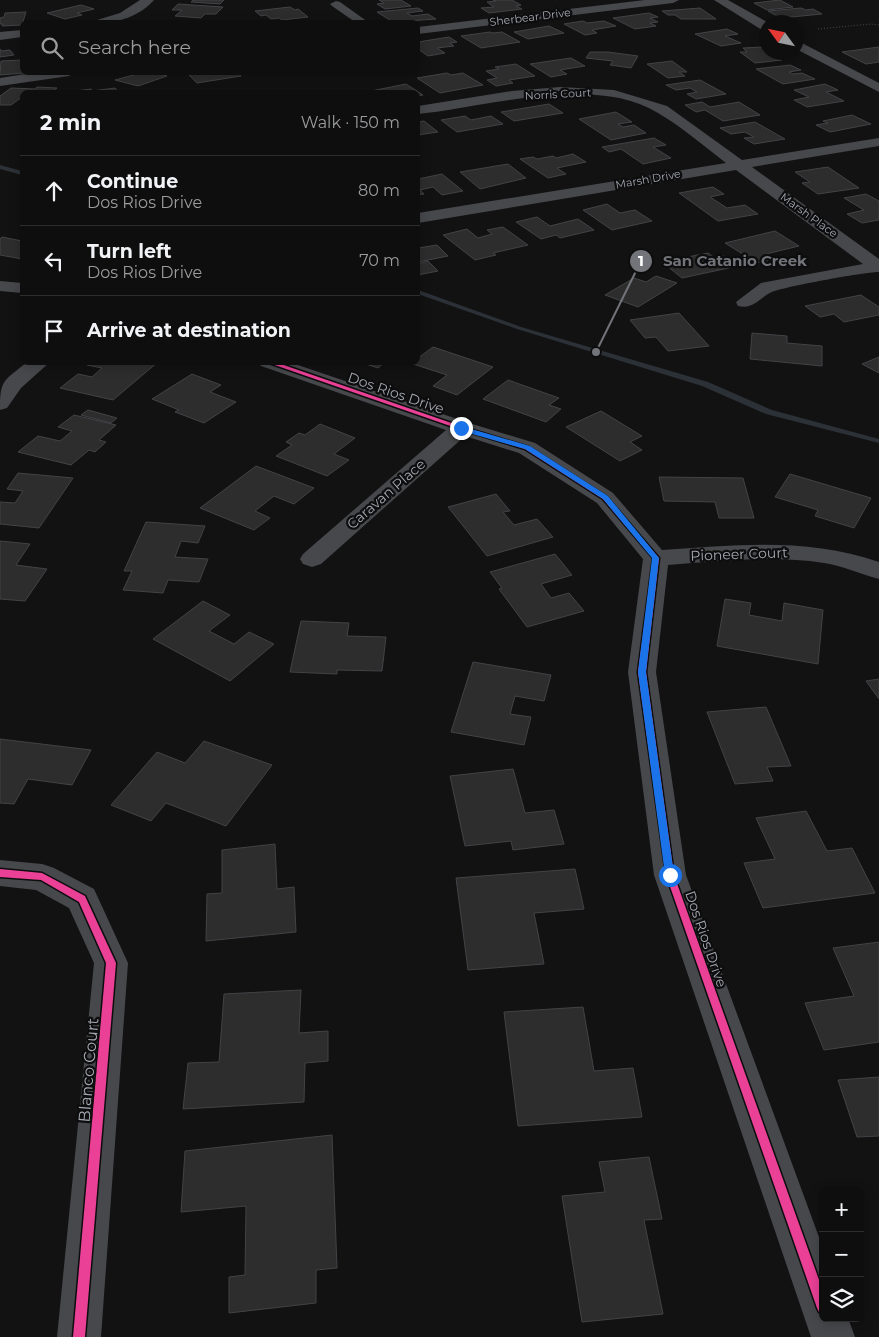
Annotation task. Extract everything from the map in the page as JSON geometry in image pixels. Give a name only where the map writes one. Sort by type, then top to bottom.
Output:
[{"type":"street","points":[[108,20],[124,15],[142,6],[148,0]]},
{"type":"street","name":"Sherbear Drive","points":[[420,31],[673,0]]},
{"type":"street","points":[[720,0],[759,23]]},
{"type":"street","points":[[336,4],[359,20]]},
{"type":"street","points":[[557,4],[572,12]]},
{"type":"street","points":[[0,36],[20,34]]},
{"type":"street","points":[[804,48],[879,88]]},
{"type":"street","points":[[0,82],[48,75]]},
{"type":"street","points":[[607,93],[621,82]]},
{"type":"street","name":"Norris Court","points":[[420,110],[545,92],[577,91],[607,93],[637,99],[662,109],[739,164]]},
{"type":"street","name":"Marsh Drive","points":[[420,218],[879,142]]},
{"type":"street","name":"Marsh Place","points":[[739,164],[879,267]]},
{"type":"street","points":[[745,302],[767,287],[879,267]]},
{"type":"street","points":[[0,286],[20,288]]},
{"type":"street","points":[[0,404],[13,384],[36,365]]},
{"type":"street","name":"Dos Rios Drive","points":[[277,365],[461,428],[527,448],[605,498],[656,558],[642,672],[670,875],[819,1297]]},
{"type":"street","name":"Caravan Place","points":[[312,559],[461,428]]},
{"type":"street","name":"Pioneer Court","points":[[656,558],[790,551],[858,562],[879,571]]},
{"type":"street","name":"Blanco Court","points":[[0,873],[42,877],[82,899],[111,963],[79,1337]]},
{"type":"street","points":[[827,1322],[833,1337]]},
{"type":"path","points":[[815,29],[871,24],[879,26]]},
{"type":"building","points":[[193,0],[224,0],[220,4],[191,2]]},
{"type":"building","points":[[379,0],[401,0],[411,6],[385,9],[377,4],[384,3]]},
{"type":"building","points":[[493,0],[512,0],[521,5],[516,6],[522,9],[489,13],[481,8],[494,7],[487,2],[496,1]]},
{"type":"building","points":[[780,0],[793,7],[767,10],[754,3]]},
{"type":"building","points":[[178,4],[223,7],[216,14],[205,14],[201,18],[175,16],[182,10],[172,10]]},
{"type":"building","points":[[81,5],[94,9],[77,13],[82,15],[65,19],[47,13]]},
{"type":"building","points":[[290,7],[295,10],[298,9],[308,17],[282,20],[279,18],[271,19],[266,15],[261,16],[255,11]]},
{"type":"building","points":[[418,8],[423,11],[407,13],[412,16],[428,14],[436,19],[390,20],[377,12]]},
{"type":"building","points":[[700,8],[716,19],[681,19],[662,11]]},
{"type":"building","points":[[801,8],[806,10],[813,9],[822,14],[775,15],[768,11]]},
{"type":"building","points":[[26,12],[24,20],[20,20],[20,25],[2,26],[0,18],[4,17],[5,13]]},
{"type":"building","points":[[649,13],[658,17],[650,18],[658,22],[650,23],[656,26],[635,29],[613,18]]},
{"type":"building","points":[[583,21],[587,23],[604,21],[616,26],[592,30],[597,33],[585,35],[564,24]]},
{"type":"building","points":[[549,26],[564,33],[528,39],[514,32]]},
{"type":"building","points":[[727,29],[738,34],[725,36],[741,43],[721,46],[695,34]]},
{"type":"building","points":[[502,32],[520,42],[481,48],[461,36]]},
{"type":"building","points":[[449,37],[457,42],[450,43],[454,46],[437,48],[445,53],[428,56],[420,50],[420,42]]},
{"type":"building","points":[[759,47],[759,60],[782,60],[755,63],[740,52],[747,52],[743,48]]},
{"type":"building","points":[[879,47],[879,62],[866,64],[842,52]]},
{"type":"building","points":[[0,49],[1,51],[10,50],[14,55],[0,57]]},
{"type":"building","points":[[590,52],[638,56],[631,68],[610,65],[613,61],[586,58]]},
{"type":"building","points":[[571,58],[585,66],[560,70],[567,74],[551,77],[530,64]]},
{"type":"building","points":[[20,60],[20,73],[0,75],[1,61]]},
{"type":"building","points":[[672,61],[687,72],[679,72],[685,76],[668,78],[647,64]]},
{"type":"building","points":[[516,64],[535,76],[509,80],[513,83],[496,86],[487,80],[497,78],[486,71],[499,69],[495,67]]},
{"type":"building","points":[[790,65],[801,70],[789,72],[793,74],[802,73],[815,79],[783,84],[756,69]]},
{"type":"building","points":[[447,73],[451,75],[463,73],[483,85],[440,93],[417,78]]},
{"type":"building","points":[[134,75],[167,76],[138,86],[115,80]]},
{"type":"building","points":[[189,75],[241,76],[197,83]]},
{"type":"building","points":[[700,80],[726,94],[696,99],[687,94],[697,92],[690,88],[676,90],[666,85]]},
{"type":"building","points":[[406,84],[415,90],[376,90]]},
{"type":"building","points":[[825,84],[838,90],[826,92],[844,101],[807,107],[794,100],[809,97],[794,90]]},
{"type":"building","points":[[37,87],[57,88],[54,90],[20,90],[20,98],[11,105],[0,105],[0,96],[11,88],[35,89]]},
{"type":"building","points":[[115,88],[116,90],[100,90]]},
{"type":"building","points":[[702,102],[710,107],[739,102],[760,115],[723,121],[705,110],[696,112],[685,105]]},
{"type":"building","points":[[549,104],[563,113],[514,121],[501,112]]},
{"type":"building","points":[[616,112],[632,122],[618,124],[623,127],[634,125],[646,133],[611,140],[579,119]]},
{"type":"building","points":[[852,115],[871,124],[830,132],[816,125],[828,123],[823,121]]},
{"type":"building","points":[[465,116],[471,120],[491,116],[503,124],[457,132],[441,120]]},
{"type":"building","points":[[424,121],[438,132],[420,135],[420,122]]},
{"type":"building","points":[[755,122],[785,139],[754,144],[744,138],[754,137],[745,132],[731,134],[720,128]]},
{"type":"building","points":[[654,138],[666,145],[653,147],[671,158],[643,164],[621,149],[609,152],[602,147]]},
{"type":"building","points":[[573,154],[586,162],[557,168],[566,174],[548,178],[520,159],[533,157],[537,159],[553,156],[556,158]]},
{"type":"building","points":[[508,164],[526,178],[480,189],[460,172]]},
{"type":"building","points":[[828,167],[859,188],[818,194],[802,183],[810,182],[795,172]]},
{"type":"building","points":[[442,174],[463,191],[442,195],[433,187],[420,190],[420,179]]},
{"type":"building","points":[[713,187],[724,194],[710,197],[727,208],[745,205],[758,214],[718,221],[679,193]]},
{"type":"building","points":[[866,194],[879,201],[879,220],[862,223],[847,214],[864,210],[844,198]]},
{"type":"building","points":[[607,204],[620,213],[635,210],[652,221],[612,230],[583,210]]},
{"type":"building","points":[[537,217],[550,226],[578,219],[594,230],[560,238],[556,235],[541,239],[516,222]]},
{"type":"building","points":[[503,227],[528,245],[493,253],[496,255],[475,260],[443,235],[467,229],[478,238],[492,234],[487,230]]},
{"type":"building","points":[[775,231],[799,246],[766,254],[775,259],[757,263],[725,243]]},
{"type":"building","points":[[2,237],[20,241],[20,259],[0,255],[0,239]]},
{"type":"building","points":[[437,245],[448,256],[420,262],[420,248]]},
{"type":"building","points":[[708,253],[715,258],[724,256],[738,266],[682,278],[662,262]]},
{"type":"building","points":[[428,261],[438,271],[420,275],[420,263]]},
{"type":"building","points":[[656,276],[677,283],[638,307],[605,295],[634,278],[646,282]]},
{"type":"building","points":[[861,295],[879,307],[879,315],[844,322],[834,314],[820,317],[805,306]]},
{"type":"building","points":[[679,313],[709,346],[668,351],[656,337],[645,338],[630,320]]},
{"type":"building","points":[[752,333],[787,336],[787,343],[822,346],[822,366],[750,359]]},
{"type":"building","points":[[433,347],[493,367],[457,395],[433,386],[447,375],[416,365],[420,365],[420,357]]},
{"type":"building","points":[[879,357],[879,373],[862,364]]},
{"type":"building","points":[[87,365],[154,365],[113,400],[60,388],[78,374],[92,377],[102,368]]},
{"type":"building","points":[[369,365],[382,365],[378,368]]},
{"type":"building","points":[[192,374],[221,385],[210,392],[236,402],[204,423],[175,412],[179,410],[152,399]]},
{"type":"building","points":[[508,380],[559,398],[549,405],[561,409],[546,422],[483,399]]},
{"type":"building","points":[[88,410],[117,418],[111,423],[81,415]]},
{"type":"building","points":[[601,411],[642,436],[630,442],[642,450],[620,461],[566,427]]},
{"type":"building","points":[[74,415],[116,425],[99,440],[106,442],[95,452],[89,450],[71,465],[18,452],[38,436],[60,441],[72,431],[58,427]]},
{"type":"building","points":[[320,424],[355,438],[334,454],[349,460],[327,476],[276,456],[292,445],[286,442],[299,433],[305,435]]},
{"type":"building","points":[[256,466],[314,488],[294,504],[274,496],[255,511],[270,518],[254,530],[200,508]]},
{"type":"building","points":[[18,473],[73,478],[39,528],[0,524],[0,502],[15,503],[23,491],[7,489]]},
{"type":"building","points":[[790,474],[871,498],[854,528],[815,516],[818,510],[775,497]]},
{"type":"building","points":[[659,477],[743,478],[754,518],[719,518],[715,502],[664,501]]},
{"type":"building","points":[[496,494],[510,511],[503,512],[514,525],[537,519],[553,537],[487,556],[448,507]]},
{"type":"building","points":[[146,522],[205,526],[198,543],[181,541],[175,557],[208,559],[199,582],[168,580],[163,593],[123,590],[132,571],[124,571]]},
{"type":"building","points":[[0,541],[30,544],[16,565],[47,569],[25,601],[0,599]]},
{"type":"building","points":[[555,554],[572,575],[541,584],[551,598],[569,593],[584,611],[527,627],[499,589],[502,588],[490,572]]},
{"type":"building","points":[[725,599],[751,603],[749,615],[782,621],[784,603],[823,610],[818,664],[717,646]]},
{"type":"building","points":[[203,601],[230,615],[209,631],[234,644],[249,632],[274,644],[230,681],[153,639]]},
{"type":"building","points":[[301,621],[349,623],[347,636],[386,637],[382,671],[337,670],[337,674],[290,672]]},
{"type":"building","points":[[473,662],[551,675],[544,701],[515,696],[510,714],[531,717],[524,745],[451,732]]},
{"type":"building","points":[[879,679],[879,699],[866,681]]},
{"type":"building","points":[[766,707],[791,766],[767,767],[773,781],[735,784],[707,712]]},
{"type":"building","points":[[0,739],[91,750],[72,785],[28,779],[14,804],[0,803]]},
{"type":"building","points":[[204,741],[272,765],[226,826],[166,803],[151,821],[111,805],[157,752],[185,763]]},
{"type":"building","points":[[513,769],[525,813],[554,810],[564,844],[513,850],[511,841],[465,846],[450,776]]},
{"type":"building","points":[[806,811],[827,851],[852,848],[875,893],[763,908],[744,863],[775,859],[756,818]]},
{"type":"building","points":[[275,844],[277,889],[294,887],[296,932],[206,941],[207,894],[222,893],[222,850]]},
{"type":"building","points":[[575,869],[584,909],[534,913],[544,964],[468,970],[456,878]]},
{"type":"building","points":[[879,942],[879,1042],[824,1050],[805,1003],[854,996],[833,948]]},
{"type":"building","points":[[301,990],[299,1033],[328,1031],[328,1061],[305,1063],[304,1102],[183,1109],[188,1063],[219,1062],[224,994]]},
{"type":"building","points":[[583,1007],[594,1071],[633,1068],[642,1117],[518,1126],[504,1012]]},
{"type":"building","points":[[879,1077],[879,1136],[857,1137],[838,1080]]},
{"type":"building","points":[[332,1135],[337,1268],[316,1270],[316,1303],[229,1313],[229,1277],[245,1275],[246,1206],[181,1212],[185,1151]]},
{"type":"building","points":[[649,1157],[662,1219],[644,1220],[663,1314],[582,1322],[562,1196],[605,1192],[599,1162]]},
{"type":"waterway","points":[[0,167],[20,172]]},
{"type":"waterway","points":[[420,293],[519,328],[705,384],[769,412],[879,441]]},
{"type":"cycle path","points":[[277,365],[461,428],[527,448],[605,498],[656,558],[642,672],[670,875],[819,1297]]},
{"type":"cycle path","points":[[0,873],[42,877],[82,899],[111,963],[79,1337]]},
{"type":"place","name":"San Catanio Creek","points":[[596,352]]},
{"type":"route","points":[[461,428],[527,448],[605,498],[656,558],[642,672],[670,875]]}]
